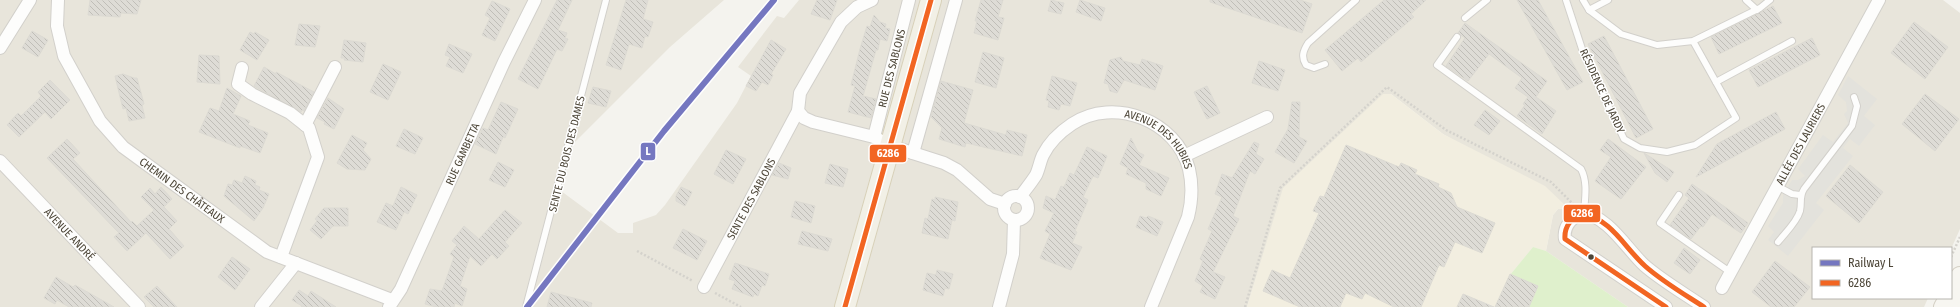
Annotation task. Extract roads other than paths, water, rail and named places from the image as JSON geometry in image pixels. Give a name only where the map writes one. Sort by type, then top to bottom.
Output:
[{"type":"main road","points":[[845,307],[886,140],[931,0]]},
{"type":"main road","points":[[1952,290],[1960,276]]},
{"type":"main road","points":[[1959,307],[1960,303]]},
{"type":"street","points":[[0,48],[30,0]]},
{"type":"street","name":"CHEMIN DES CHÂTEAUX","points":[[58,0],[57,26],[64,56],[100,121],[123,147],[267,252],[390,304]]},
{"type":"street","name":"RUE GAMBETTA","points":[[390,304],[401,288],[501,69],[535,0]]},
{"type":"street","points":[[872,0],[857,8],[841,22],[800,93],[798,111],[804,118],[814,122],[886,140],[913,153],[944,162],[957,170],[990,199],[1005,204]]},
{"type":"street","name":"RUE DES SABLONS","points":[[886,140],[909,0]]},
{"type":"street","points":[[913,153],[956,0]]},
{"type":"street","name":"ALLÉE DES LAURIERS","points":[[1722,288],[1879,0]]},
{"type":"street","points":[[305,125],[324,85],[335,67]]},
{"type":"street","points":[[242,68],[238,84],[252,94],[290,113],[309,128],[318,157],[281,257]]},
{"type":"street","name":"SENTE DES SABLONS","points":[[704,287],[798,111]]},
{"type":"street","name":"AVENUE DES HUBIES","points":[[1020,197],[1036,174],[1043,155],[1058,135],[1082,119],[1100,113],[1127,113],[1144,118],[1163,130],[1174,141],[1184,156],[1189,168],[1192,186],[1191,204],[1188,217],[1151,307]]},
{"type":"street","points":[[1184,156],[1267,117]]},
{"type":"street","name":"AVENUE ANDRÉ","points":[[0,161],[138,307]]},
{"type":"street","points":[[1013,197],[1020,197],[1026,202],[1028,210],[1021,219],[1014,220],[1005,214],[1005,204],[1013,197]]},
{"type":"street","points":[[1666,307],[1565,239],[1564,233],[1566,227],[1575,216],[1583,213],[1615,232],[1644,265],[1704,307]]},
{"type":"street","points":[[999,307],[1014,254],[1014,220]]},
{"type":"street","points":[[261,307],[296,263]]},
{"type":"lane","name":"SENTE DU BOIS DES DAMES","points":[[526,307],[606,0]]},
{"type":"lane","points":[[1325,64],[1314,68],[1306,65],[1302,56],[1305,47],[1356,0]]},
{"type":"lane","points":[[1466,18],[1487,0]]},
{"type":"lane","name":"RÉSIDENCE DE JARDY","points":[[1566,0],[1584,55],[1624,139],[1640,148],[1667,152],[1695,145],[1736,118],[1693,41]]},
{"type":"lane","points":[[1583,0],[1590,10],[1621,34],[1657,44],[1693,41],[1757,10],[1770,0]]},
{"type":"lane","points":[[1590,10],[1608,0]]},
{"type":"lane","points":[[1746,0],[1757,10]]},
{"type":"lane","points":[[1457,37],[1437,65],[1581,169],[1586,190],[1583,213]]},
{"type":"lane","points":[[1716,82],[1792,41]]},
{"type":"lane","points":[[1778,242],[1796,219],[1800,210],[1800,195],[1852,126],[1857,106],[1854,97]]},
{"type":"lane","points":[[1777,186],[1792,194],[1800,195]]},
{"type":"lane","points":[[1679,195],[1660,223],[1730,272]]},
{"type":"rail line","name":"L","points":[[527,307],[664,131],[774,0]]}]
